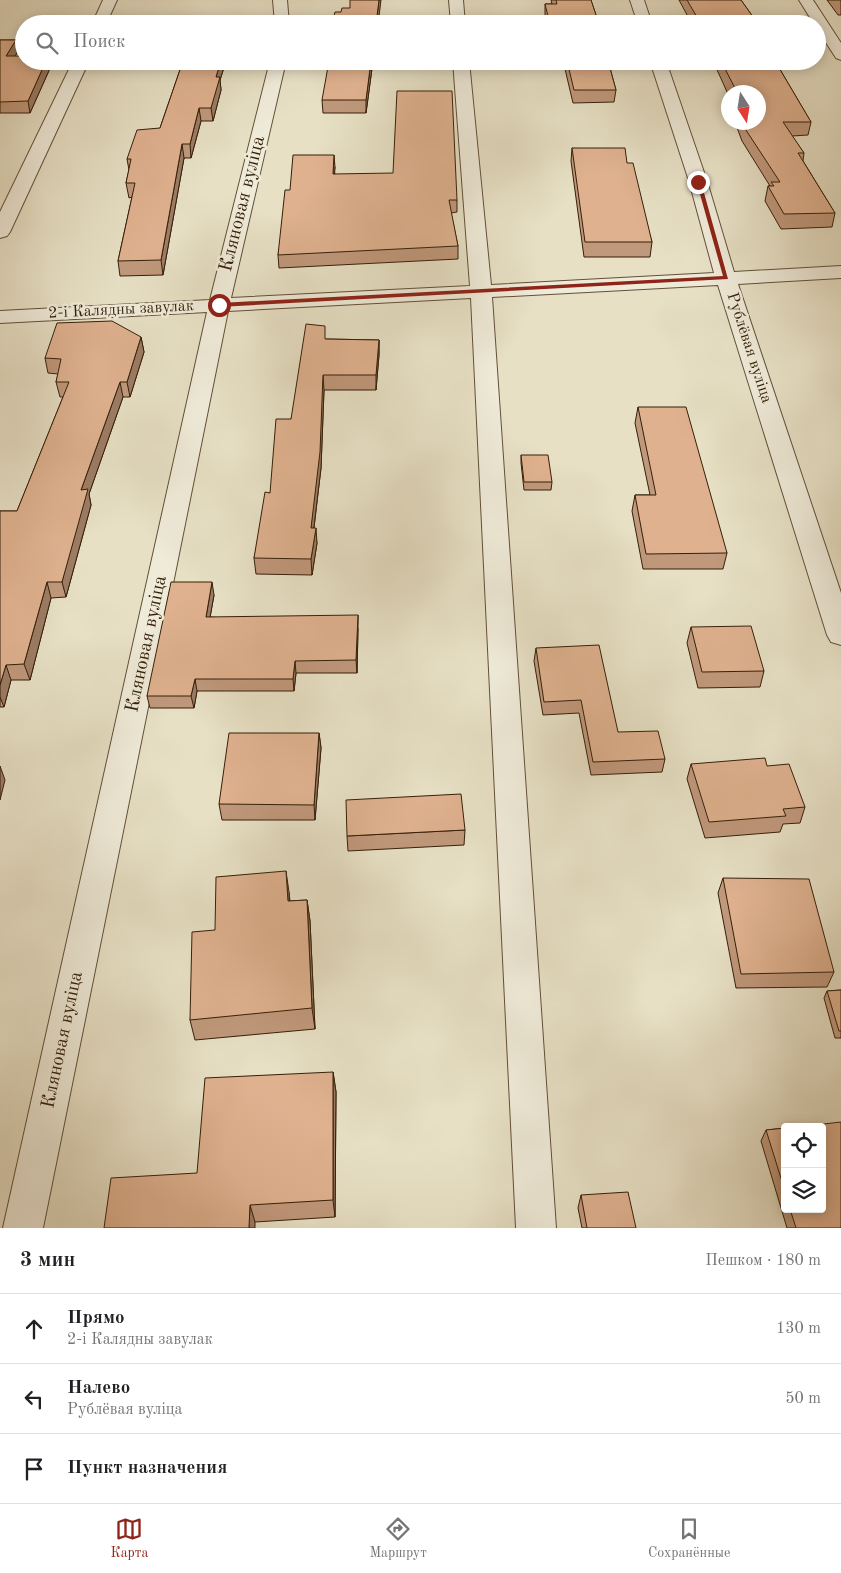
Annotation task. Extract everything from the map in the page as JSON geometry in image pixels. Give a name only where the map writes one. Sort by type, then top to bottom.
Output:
[{"type":"street","points":[[103,15],[110,0]]},
{"type":"street","points":[[280,0],[281,15]]},
{"type":"street","points":[[456,0],[457,15]]},
{"type":"street","points":[[637,0],[642,15]]},
{"type":"street","points":[[806,0],[816,15]]},
{"type":"street","points":[[826,31],[841,55]]},
{"type":"street","points":[[0,232],[77,70]]},
{"type":"street","name":"Кляновая вуліца","points":[[23,1228],[219,305],[276,70]]},
{"type":"street","points":[[462,70],[481,291],[536,1228]]},
{"type":"street","name":"Рублёвая вуліца","points":[[661,70],[841,635]]},
{"type":"street","name":"2-і Калядны завулак","points":[[0,317],[841,272]]},
{"type":"building","points":[[350,0],[379,0],[377,15],[334,15],[335,12],[341,12],[342,8],[350,8]]},
{"type":"building","points":[[556,0],[591,0],[596,15],[548,15],[545,4],[557,4]]},
{"type":"building","points":[[687,0],[741,0],[752,15],[696,15]]},
{"type":"building","points":[[0,40],[15,40],[6,56],[15,56],[15,70],[42,70],[28,101],[0,102]]},
{"type":"building","points":[[180,70],[218,70],[216,77],[220,77],[211,108],[199,108],[190,144],[182,144],[161,260],[118,261],[135,183],[126,183],[131,159],[127,159],[137,130],[160,128]]},
{"type":"building","points":[[327,70],[370,70],[366,100],[322,100]]},
{"type":"building","points":[[569,70],[610,70],[616,90],[574,90]]},
{"type":"building","points":[[726,70],[780,70],[811,122],[783,122],[804,153],[798,153],[835,213],[784,214],[768,186],[774,186],[771,182],[780,182],[746,130],[766,130],[766,85],[733,85]]},
{"type":"building","points":[[397,91],[452,91],[457,200],[449,200],[458,246],[278,255],[285,190],[290,190],[293,155],[334,155],[333,174],[393,173]]},
{"type":"building","points":[[572,148],[625,148],[627,163],[633,163],[652,242],[585,242]]},
{"type":"building","points":[[112,321],[141,337],[127,382],[120,382],[81,490],[88,489],[62,582],[47,582],[24,664],[6,665],[0,685],[0,511],[17,511],[69,382],[56,382],[61,359],[45,358],[57,323]]},
{"type":"building","points":[[306,324],[325,326],[325,339],[379,340],[376,375],[323,375],[320,452],[311,528],[316,528],[311,559],[254,558],[265,492],[270,493],[276,419],[291,419]]},
{"type":"building","points":[[638,407],[686,407],[727,553],[646,554],[635,495],[656,495]]},
{"type":"building","points":[[521,455],[548,455],[552,482],[524,482]]},
{"type":"building","points":[[171,582],[212,582],[206,617],[358,615],[356,660],[295,661],[293,679],[195,679],[191,696],[147,696]]},
{"type":"building","points":[[751,626],[764,671],[702,672],[691,627]]},
{"type":"building","points":[[599,645],[618,732],[658,731],[665,759],[593,762],[581,700],[544,702],[536,648]]},
{"type":"building","points":[[229,733],[319,733],[314,805],[219,804]]},
{"type":"building","points":[[765,758],[767,766],[789,764],[805,807],[783,809],[786,816],[709,822],[691,764]]},
{"type":"building","points":[[461,794],[465,830],[347,836],[346,800]]},
{"type":"building","points":[[286,871],[288,901],[307,900],[312,1008],[190,1020],[192,932],[215,930],[216,877]]},
{"type":"building","points":[[723,878],[809,879],[834,972],[741,974]]},
{"type":"building","points":[[841,990],[841,1031],[839,1031],[827,991]]},
{"type":"building","points":[[333,1072],[333,1200],[250,1205],[249,1228],[104,1228],[111,1178],[197,1173],[205,1078]]},
{"type":"building","points":[[841,1122],[841,1228],[796,1228],[791,1213],[826,1213],[826,1124]]},
{"type":"building","points":[[781,1128],[781,1178],[766,1130]]},
{"type":"building","points":[[628,1192],[636,1228],[587,1228],[581,1195]]},
{"type":"route","points":[[219,305],[726,278],[698,182]]}]
